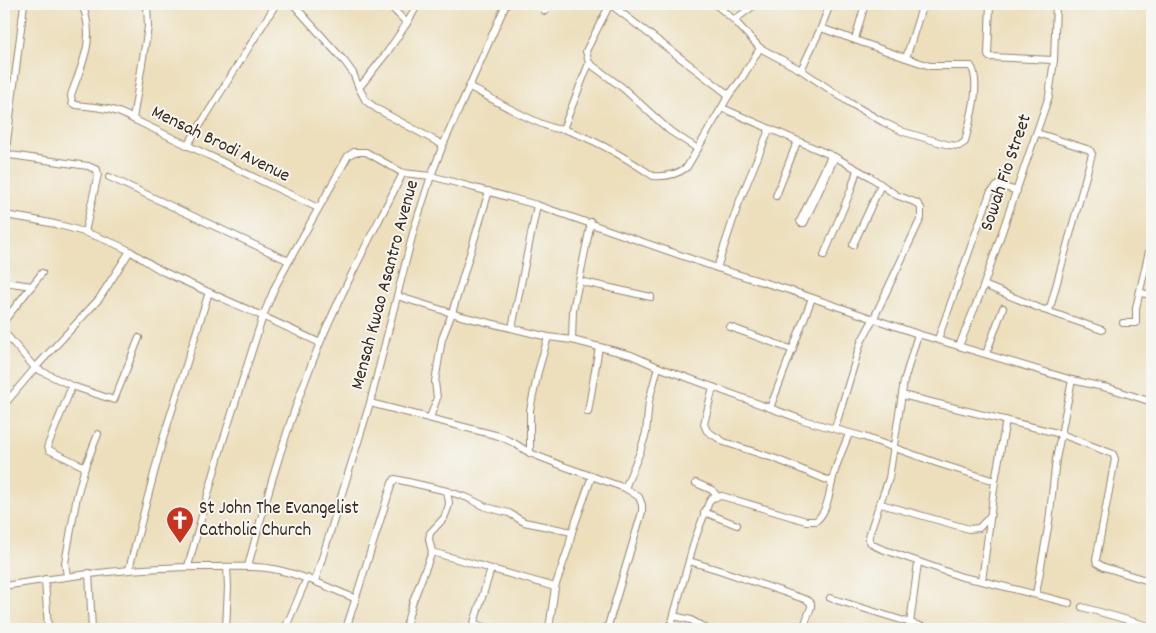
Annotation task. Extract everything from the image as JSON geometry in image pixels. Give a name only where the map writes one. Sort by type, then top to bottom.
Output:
[{"type":"street","points":[[24,4],[5,143],[6,150],[10,155],[88,166],[97,170],[98,174],[85,232]]},
{"type":"street","points":[[82,4],[89,27],[89,41],[72,95],[72,103],[111,109],[123,113],[133,120]]},
{"type":"street","name":"Mensah Brodi Avenue","points":[[147,4],[148,27],[133,120],[318,208]]},
{"type":"street","points":[[187,146],[276,4]]},
{"type":"street","points":[[293,4],[345,62],[353,73],[358,88],[366,101],[443,145]]},
{"type":"street","points":[[388,4],[407,22]]},
{"type":"street","points":[[358,88],[386,54],[418,4]]},
{"type":"street","name":"Mensah Kwao Asantro Avenue","points":[[315,581],[370,403],[414,229],[431,176],[506,4]]},
{"type":"street","points":[[545,11],[548,4]]},
{"type":"street","points":[[563,128],[589,63],[586,51],[610,4],[729,95]]},
{"type":"street","points":[[715,4],[734,20],[760,48],[801,70],[850,103],[904,132],[949,145],[963,145],[976,85],[974,70],[971,66],[930,66],[821,28]]},
{"type":"street","points":[[734,20],[756,4]]},
{"type":"street","points":[[801,70],[830,4]]},
{"type":"street","points":[[855,39],[865,4]]},
{"type":"street","points":[[906,58],[923,4]]},
{"type":"street","points":[[990,4],[989,57],[1054,60]]},
{"type":"street","name":"Sowah Fio Street","points":[[960,346],[984,285],[1049,96],[1054,60],[1056,4]]},
{"type":"street","points":[[470,87],[540,123],[558,130],[563,128],[579,134],[622,155],[653,176],[659,176],[680,172],[687,167],[729,95],[760,48]]},
{"type":"street","points":[[589,63],[623,88],[670,131],[698,149]]},
{"type":"street","points":[[4,86],[12,90]]},
{"type":"street","points":[[722,108],[796,142],[833,156],[869,176],[902,198],[917,203],[922,211],[921,218],[874,318],[860,342],[835,428]]},
{"type":"street","points":[[717,268],[738,205],[769,130]]},
{"type":"street","points":[[1037,133],[1090,150],[1093,156],[1050,308],[1044,310]]},
{"type":"street","points":[[776,196],[796,142]]},
{"type":"street","points":[[188,566],[223,442],[264,316],[276,287],[318,208],[348,156],[354,152],[366,152],[403,173],[431,176],[537,205],[591,222],[717,268],[918,334],[1152,402]]},
{"type":"street","points":[[813,198],[833,156]]},
{"type":"street","points":[[824,255],[851,190],[856,170]]},
{"type":"street","points":[[248,566],[266,498],[320,343],[403,173]]},
{"type":"street","points":[[109,177],[289,261]]},
{"type":"street","points":[[853,245],[881,185]]},
{"type":"street","points":[[938,339],[990,194],[998,185],[1017,191]]},
{"type":"street","points":[[430,418],[437,398],[435,382],[442,338],[452,313],[489,191]]},
{"type":"street","points":[[512,328],[537,205]]},
{"type":"street","points":[[4,215],[71,227],[85,232],[130,251],[144,262],[164,272],[320,343]]},
{"type":"street","points":[[572,340],[573,310],[591,222]]},
{"type":"street","points":[[1123,323],[1136,323],[1136,308],[1152,238]]},
{"type":"street","points":[[4,405],[35,368],[100,299],[130,251]]},
{"type":"street","points":[[4,321],[42,273]]},
{"type":"street","points":[[579,281],[651,297]]},
{"type":"street","points":[[4,282],[32,286]]},
{"type":"street","points":[[984,285],[1044,310],[1102,330]]},
{"type":"street","points":[[129,569],[163,439],[209,292]]},
{"type":"street","points":[[1141,292],[1152,295]]},
{"type":"street","points":[[397,296],[452,313],[631,355],[658,367],[770,408],[995,481]]},
{"type":"street","points":[[770,408],[812,298]]},
{"type":"street","points":[[986,354],[1003,308]]},
{"type":"street","points":[[730,327],[793,350]]},
{"type":"street","points":[[4,332],[35,368],[72,386],[114,400],[139,338]]},
{"type":"street","points":[[918,334],[904,381],[889,478],[868,536],[869,540],[873,545],[918,563],[962,577],[1069,603]]},
{"type":"street","points":[[530,453],[530,410],[548,337]]},
{"type":"street","points":[[588,412],[599,347]]},
{"type":"street","points":[[625,488],[644,439],[649,401],[658,367]]},
{"type":"street","points":[[1036,594],[1050,522],[1056,459],[1072,380]]},
{"type":"street","points":[[72,386],[48,445],[49,450],[85,467]]},
{"type":"street","points":[[713,387],[704,424],[707,431],[724,442],[776,459],[832,482]]},
{"type":"street","points":[[902,394],[1061,434],[1113,454],[1116,459],[1096,558],[1099,564],[1152,582]]},
{"type":"street","points":[[370,403],[499,436],[530,453],[625,488],[639,497],[642,512],[608,629]]},
{"type":"street","points":[[982,581],[995,481],[1006,420]]},
{"type":"street","points":[[66,576],[65,563],[77,496],[85,467],[98,434]]},
{"type":"street","points":[[696,483],[712,490],[717,496],[806,521],[816,522],[825,508],[849,434]]},
{"type":"street","points":[[549,629],[555,587],[592,476]]},
{"type":"street","points":[[346,629],[392,483],[395,480],[399,479],[447,491],[486,507],[509,513],[524,522],[572,532]]},
{"type":"street","points":[[405,629],[432,552],[430,533],[444,518],[449,503],[447,491]]},
{"type":"street","points":[[670,629],[704,512],[709,502],[717,496]]},
{"type":"street","points":[[881,504],[969,529],[979,528],[990,516]]},
{"type":"street","points":[[704,512],[737,525]]},
{"type":"street","points":[[432,552],[555,587]]},
{"type":"street","points":[[689,561],[807,600],[811,603],[811,608],[803,629]]},
{"type":"street","points":[[910,623],[918,563]]},
{"type":"street","points":[[4,586],[66,576],[129,569],[188,566],[248,566],[276,570],[307,578],[356,599]]},
{"type":"street","points":[[226,629],[227,567]]},
{"type":"street","points":[[491,569],[473,627],[492,629]]},
{"type":"street","points":[[89,574],[92,629]]},
{"type":"street","points":[[285,629],[307,578]]},
{"type":"street","points":[[45,580],[48,629]]},
{"type":"street","points":[[830,598],[930,629]]},
{"type":"street","points":[[1082,607],[1152,626]]},
{"type":"street","points":[[674,616],[691,620],[707,629]]},
{"type":"place","name":"St John The Evangelist Catholic Church","points":[[180,544]]}]
